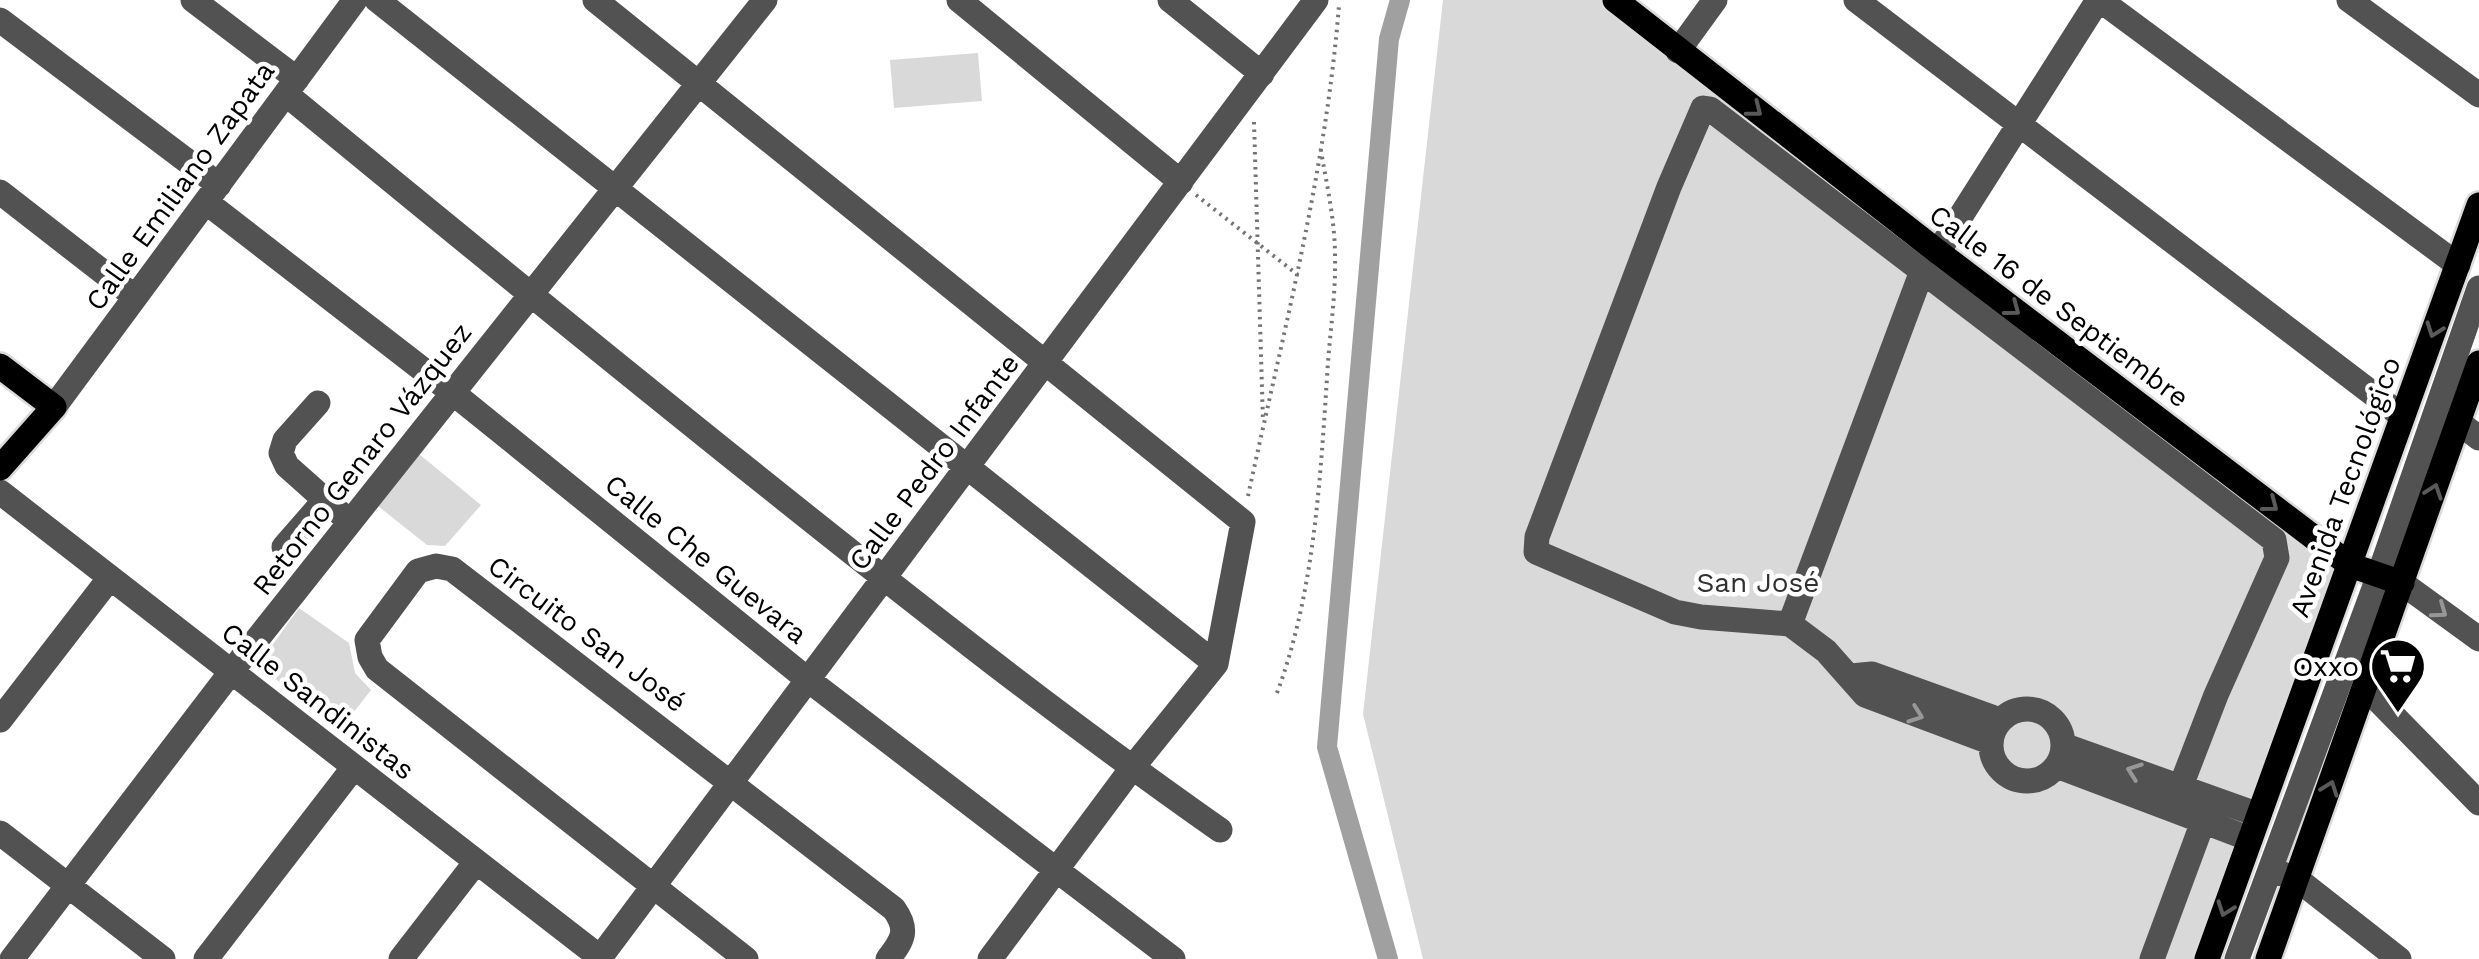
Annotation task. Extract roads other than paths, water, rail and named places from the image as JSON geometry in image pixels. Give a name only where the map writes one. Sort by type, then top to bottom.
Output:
[{"type":"main road","name":"Calle 16 de Septiembre","points":[[1616,0],[1930,262],[2350,565],[2390,579]]},
{"type":"main road","name":"Avenida Tecnológico","points":[[2207,959],[2479,205]]},
{"type":"main road","points":[[2268,959],[2366,688],[2390,579],[2458,422],[2479,363]]},
{"type":"main road","points":[[0,366],[54,407],[0,468]]},
{"type":"street","points":[[193,0],[530,295],[884,578],[1132,768],[1220,830]]},
{"type":"street","name":"Calle Emiliano Zapata","points":[[54,407],[355,0]]},
{"type":"street","points":[[376,0],[1216,664]]},
{"type":"street","points":[[595,0],[1243,522],[1216,664],[1132,768],[990,959]]},
{"type":"street","name":"Retorno Genaro Vázquez","points":[[12,959],[231,672],[765,0]]},
{"type":"street","points":[[959,0],[1181,182]]},
{"type":"street","points":[[1170,0],[1257,80]]},
{"type":"street","name":"Calle Pedro Infante","points":[[600,958],[1316,0]]},
{"type":"street","points":[[1678,51],[1714,0]]},
{"type":"street","points":[[1856,0],[2402,416]]},
{"type":"street","points":[[1790,624],[1930,262],[2099,0],[2458,265]]},
{"type":"street","points":[[2348,0],[2479,95]]},
{"type":"street","name":"Calle Che Guevara","points":[[0,20],[807,679],[1172,959]]},
{"type":"street","points":[[1995,731],[1872,674],[1851,676],[1808,635],[1790,624],[1675,612],[1542,557],[1535,549],[1703,108],[1710,109],[1930,262],[2271,536],[2276,544],[2276,558],[2176,799]]},
{"type":"street","points":[[0,192],[136,297]]},
{"type":"street","points":[[2237,959],[2390,579],[2479,288]]},
{"type":"street","points":[[318,403],[285,440],[281,453],[288,466],[350,522]]},
{"type":"street","points":[[2458,422],[2479,438]]},
{"type":"street","name":"Calle Sandinistas","points":[[0,492],[600,958]]},
{"type":"street","points":[[284,547],[325,500]]},
{"type":"street","name":"Circuito San José","points":[[746,959],[377,669],[367,640],[418,572],[427,566],[452,569],[894,909],[904,932],[888,959]]},
{"type":"street","points":[[0,720],[109,579]]},
{"type":"street","name":"Calle 16 de Septiembre","points":[[2390,579],[2479,639]]},
{"type":"street","points":[[2366,688],[2479,803]]},
{"type":"street","points":[[2025,708],[2039,711],[2052,718],[2060,730],[2060,755],[2045,777],[2030,782],[2014,780],[2001,772],[1992,758],[1995,731],[2011,712],[2025,708]]},
{"type":"street","points":[[2060,755],[2207,810],[2251,838],[2270,870],[2297,879],[2398,959]]},
{"type":"street","points":[[206,959],[354,767]]},
{"type":"street","points":[[2152,959],[2207,810]]},
{"type":"street","points":[[0,833],[163,959]]},
{"type":"street","points":[[401,959],[476,862]]},
{"type":"waterway","points":[[1388,959],[1327,747],[1389,39],[1400,0]]},
{"type":"place","name":"Oxxo","points":[[2398,715]]},
{"type":"park label","name":"San José","points":[[1758,582]]}]
